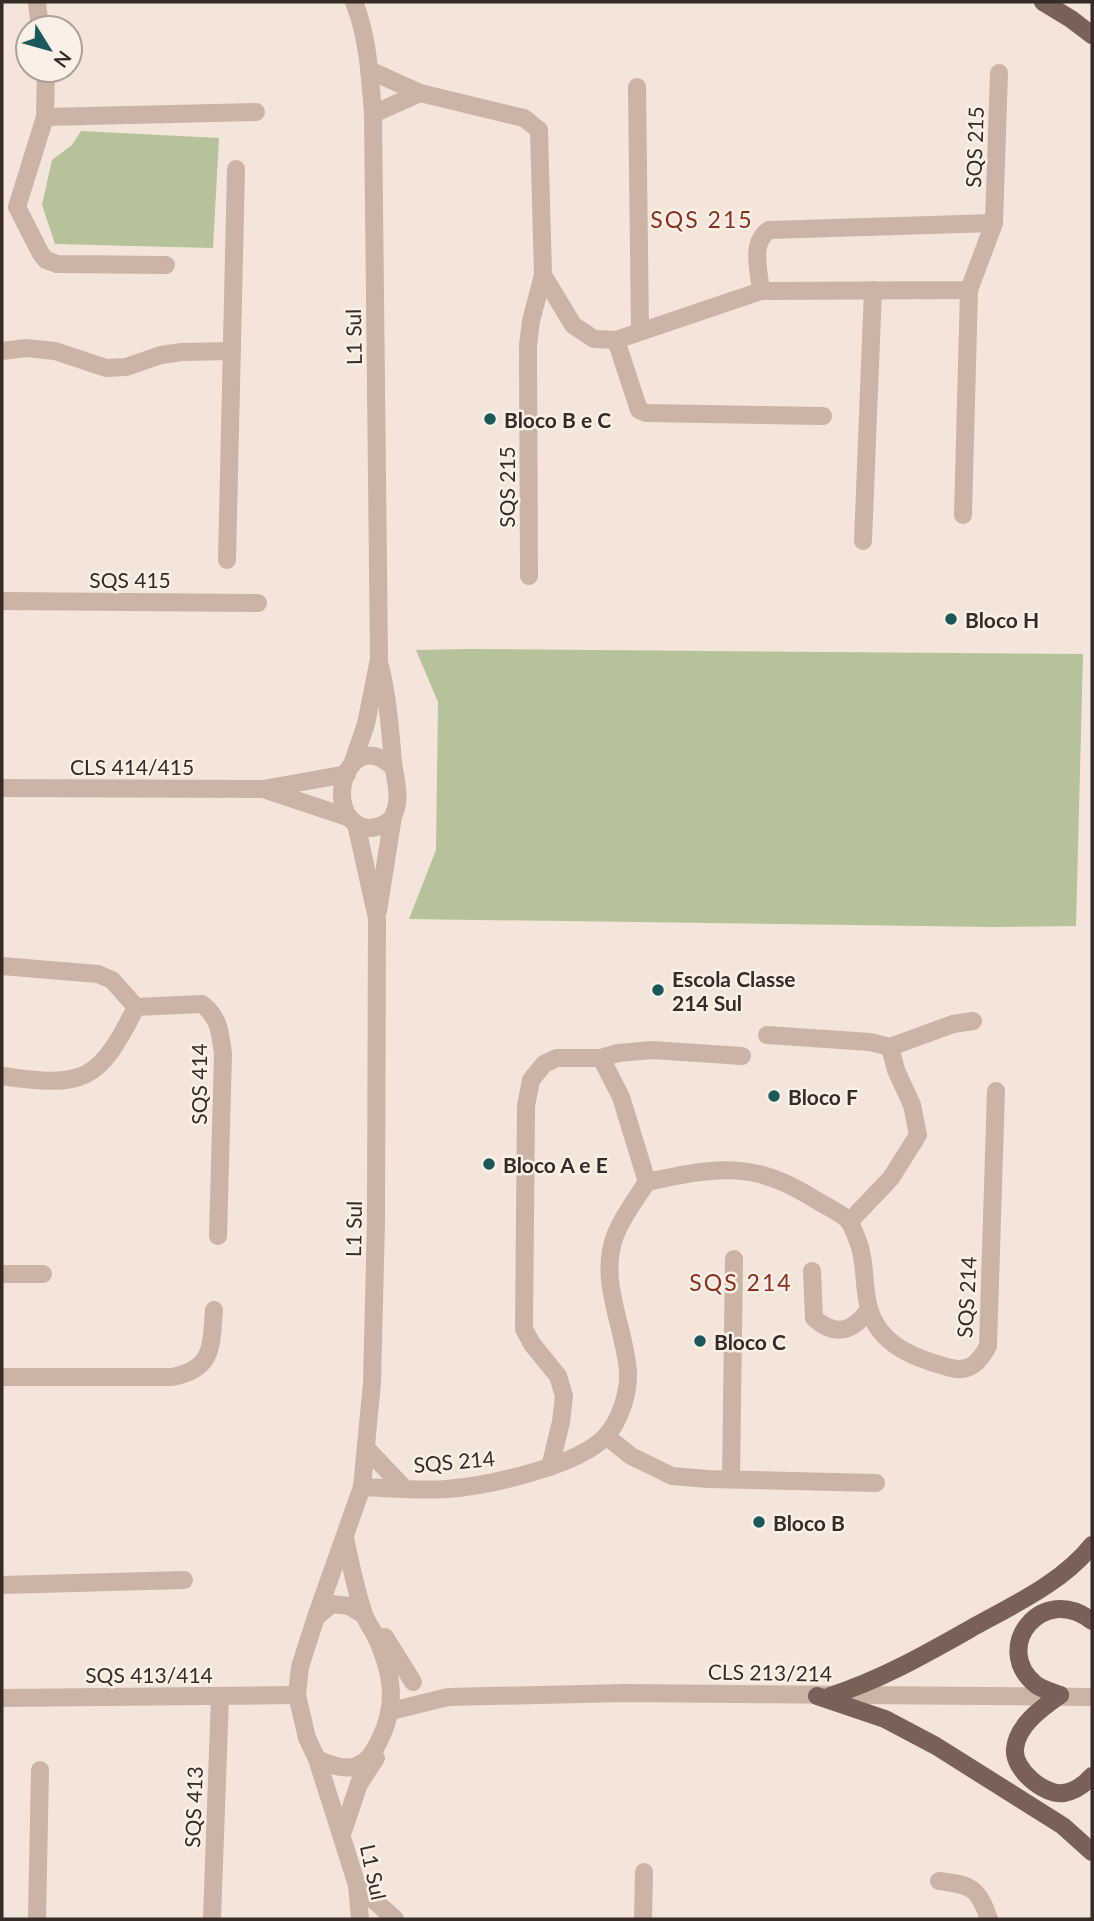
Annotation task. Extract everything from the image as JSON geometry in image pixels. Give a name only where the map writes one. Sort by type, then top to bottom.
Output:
[{"type":"main road","points":[[1043,2],[1092,35]]},
{"type":"main road","points":[[823,1696],[860,1686],[891,1673],[1011,1607],[1083,1556],[1092,1545]]},
{"type":"main road","points":[[1060,1695],[1035,1685],[1023,1671],[1017,1655],[1021,1636],[1032,1619],[1046,1610],[1066,1610],[1086,1616],[1092,1621]]},
{"type":"main road","points":[[1060,1695],[1038,1711],[1023,1729],[1015,1750],[1020,1769],[1038,1786],[1061,1794],[1081,1787],[1092,1776]]},
{"type":"main road","points":[[823,1696],[886,1718],[936,1746],[1063,1826],[1092,1852]]},
{"type":"street","name":"L1 Sul","points":[[358,6],[373,114],[379,659],[388,700],[393,767]]},
{"type":"street","name":"SQS 215","points":[[369,70],[420,93],[524,118],[539,130],[543,275],[528,345],[529,576]]},
{"type":"street","name":"SQS 215","points":[[963,515],[969,290],[994,223],[999,73]]},
{"type":"street","points":[[46,84],[45,117],[9,209],[46,260],[57,264],[166,265]]},
{"type":"street","points":[[637,87],[640,331]]},
{"type":"street","points":[[373,114],[420,93]]},
{"type":"street","points":[[45,117],[256,112]]},
{"type":"street","points":[[227,560],[236,169]]},
{"type":"street","points":[[761,291],[757,244],[769,230],[994,223]]},
{"type":"street","name":"SQS 215","points":[[543,275],[573,324],[594,339],[615,340]]},
{"type":"street","points":[[863,541],[873,290]]},
{"type":"street","points":[[823,416],[646,413],[639,410],[636,403],[615,340],[761,291],[969,290]]},
{"type":"street","points":[[2,351],[26,348],[55,351],[106,368],[126,367],[161,355],[182,352],[232,351]]},
{"type":"street","name":"SQS 415","points":[[2,601],[258,603]]},
{"type":"street","name":"L1 Sul","points":[[350,768],[366,724],[379,659]]},
{"type":"street","points":[[375,754],[393,767],[397,782],[397,799],[393,816],[385,824],[374,828],[353,821],[342,799],[350,768],[365,755],[375,754]]},
{"type":"street","name":"CLS 414/415","points":[[2,788],[263,789],[350,768]]},
{"type":"street","name":"CLS 414/415","points":[[263,789],[306,802],[353,821]]},
{"type":"street","name":"L1 Sul","points":[[316,1617],[362,1488],[366,1448],[372,1383],[376,1220],[377,918],[393,816]]},
{"type":"street","name":"L1 Sul","points":[[353,821],[377,918]]},
{"type":"street","points":[[2,966],[98,974],[111,980],[136,1007],[118,1044],[96,1070],[74,1080],[50,1082],[2,1076]]},
{"type":"street","name":"SQS 414","points":[[136,1007],[202,1004],[214,1014],[220,1028],[223,1054],[218,1236]]},
{"type":"street","points":[[767,1035],[870,1042],[890,1048],[953,1024],[973,1021]]},
{"type":"street","points":[[601,1058],[621,1097],[647,1182],[700,1170],[724,1168],[765,1174],[802,1191],[850,1221],[891,1178],[918,1135],[918,1124],[912,1105],[896,1070],[890,1048]]},
{"type":"street","points":[[550,1467],[564,1396],[558,1376],[532,1344],[524,1329],[526,1106],[531,1080],[544,1064],[557,1058],[601,1058],[637,1050],[741,1056]]},
{"type":"street","name":"SQS 214","points":[[850,1221],[861,1251],[869,1309],[881,1333],[899,1348],[923,1361],[959,1370],[981,1360],[988,1346],[996,1091]]},
{"type":"street","name":"SQS 214","points":[[362,1488],[446,1489],[499,1481],[550,1467],[579,1454],[606,1436],[623,1408],[628,1375],[625,1345],[608,1271],[614,1237],[647,1182]]},
{"type":"street","points":[[731,1479],[734,1259]]},
{"type":"street","points":[[811,1271],[814,1318],[822,1325],[834,1330],[847,1329],[860,1322],[869,1309]]},
{"type":"street","points":[[2,1274],[43,1275]]},
{"type":"street","points":[[2,1377],[172,1377],[189,1374],[201,1364],[211,1349],[214,1310]]},
{"type":"street","points":[[606,1436],[631,1456],[672,1476],[876,1483]]},
{"type":"street","points":[[366,1448],[404,1488]]},
{"type":"street","points":[[345,1538],[364,1615],[390,1673],[399,1709],[359,1784]]},
{"type":"street","points":[[2,1585],[184,1580]]},
{"type":"street","points":[[357,1592],[413,1682]]},
{"type":"street","points":[[364,1615],[349,1606],[332,1604],[316,1617],[300,1667],[297,1695],[307,1738],[317,1759],[343,1768],[356,1767],[367,1762],[399,1709]]},
{"type":"street","name":"CLS 213/214","points":[[390,1673],[448,1697]]},
{"type":"street","name":"CLS 213/214","points":[[399,1709],[448,1697],[625,1693],[1092,1697]]},
{"type":"street","name":"SQS 413/414","points":[[2,1698],[297,1695]]},
{"type":"street","name":"SQS 413","points":[[212,1919],[220,1696]]},
{"type":"street","name":"L1 Sul","points":[[317,1759],[357,1885],[360,1919]]},
{"type":"street","name":"L1 Sul","points":[[342,1834],[367,1762]]},
{"type":"street","points":[[37,1919],[40,1770]]},
{"type":"street","points":[[643,1872],[643,1919]]},
{"type":"street","points":[[939,1881],[966,1884],[983,1902],[989,1919]]},
{"type":"street","points":[[357,1885],[395,1919]]},
{"type":"green space","points":[[81,131],[219,138],[213,248],[55,244],[42,205],[52,160],[72,145]]},
{"type":"green space","points":[[416,650],[1083,654],[1076,926],[409,919],[436,850],[438,702]]},
{"type":"place","name":"Bloco B e C","points":[[490,419]]},
{"type":"place","name":"Bloco H","points":[[951,619]]},
{"type":"place","name":"Escola Classe 214 Sul","points":[[658,990]]},
{"type":"place","name":"Bloco F","points":[[774,1096]]},
{"type":"place","name":"Bloco A e E","points":[[489,1164]]},
{"type":"place","name":"Bloco C","points":[[700,1341]]},
{"type":"place","name":"Bloco B","points":[[759,1522]]},
{"type":"district","name":"SQS 215","points":[[702,219]]},
{"type":"district","name":"SQS 214","points":[[741,1282]]}]
